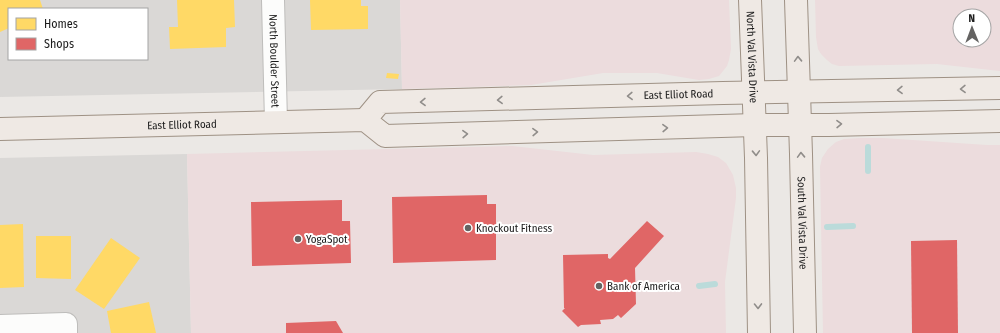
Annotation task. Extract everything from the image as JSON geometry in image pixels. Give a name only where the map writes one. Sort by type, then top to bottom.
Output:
[{"type":"main road","name":"North Val Vista Drive","points":[[750,0],[754,111]]},
{"type":"main road","points":[[796,0],[800,110]]},
{"type":"main road","name":"East Elliot Road","points":[[0,129],[365,120],[385,136],[496,133],[754,111],[800,110],[1000,88]]},
{"type":"main road","name":"East Elliot Road","points":[[365,120],[380,102],[578,98],[754,111],[800,110],[829,125],[1000,121]]},
{"type":"main road","points":[[496,133],[514,118],[554,116],[568,110],[578,98]]},
{"type":"main road","name":"South Val Vista Drive","points":[[800,110],[805,333]]},
{"type":"main road","points":[[754,111],[759,333]]},
{"type":"street","name":"North Boulder Street","points":[[273,0],[276,122]]},
{"type":"street","points":[[0,326],[66,329]]},
{"type":"shaded area","points":[[0,0],[400,0],[402,89],[0,97]]},
{"type":"shaded area","points":[[400,0],[729,0],[731,49],[727,66],[719,76],[709,79],[699,80],[657,73],[603,73],[531,85],[402,89]]},
{"type":"shaded area","points":[[815,0],[1000,0],[1000,71],[937,64],[839,66],[832,64],[827,60],[818,49],[816,37]]},
{"type":"shaded area","points":[[860,138],[1000,145],[1000,333],[823,333],[820,167],[822,158],[828,149],[836,142],[844,139]]},
{"type":"shaded area","points":[[512,146],[593,155],[696,152],[718,157],[726,163],[733,175],[736,188],[736,198],[725,282],[726,333],[191,333],[187,154]]},
{"type":"shaded area","points":[[187,154],[191,333],[0,333],[0,158]]},
{"type":"building: Homes","points":[[0,0],[40,0],[43,8],[8,8],[8,28],[0,32]]},
{"type":"building: Homes","points":[[177,0],[234,0],[235,27],[226,28],[226,47],[170,49],[169,27],[178,27]]},
{"type":"building: Homes","points":[[310,0],[361,0],[361,6],[368,6],[368,29],[311,30]]},
{"type":"building: Homes","points":[[387,73],[399,74],[398,79],[386,78]]},
{"type":"building: Homes","points":[[23,224],[24,287],[0,288],[0,225]]},
{"type":"building: Homes","points":[[36,236],[71,236],[71,279],[36,278]]},
{"type":"building: Homes","points":[[111,238],[140,258],[104,309],[75,290]]},
{"type":"building: Homes","points":[[149,302],[156,333],[111,333],[107,311]]},
{"type":"building: Shops","points":[[487,195],[487,204],[496,204],[496,260],[393,263],[392,197]]},
{"type":"building: Shops","points":[[342,200],[342,221],[350,221],[351,263],[252,266],[251,202]]},
{"type":"building: Shops","name":"Bank of America","points":[[647,221],[664,236],[635,268],[636,304],[621,318],[618,315],[613,319],[600,320],[601,324],[581,325],[578,327],[562,311],[565,308],[563,255],[608,254],[608,258],[610,259]]},
{"type":"building: Shops","points":[[957,240],[958,333],[912,333],[911,241]]},
{"type":"building: Shops","points":[[336,321],[343,333],[286,333],[286,323]]},
{"type":"waterway","points":[[868,147],[868,171]]},
{"type":"waterway","points":[[827,227],[853,226]]},
{"type":"waterway","points":[[699,286],[715,284]]},
{"type":"place","name":"Knockout Fitness","points":[[468,228]]},
{"type":"place","name":"YogaSpot","points":[[298,239]]},
{"type":"place","name":"Bank of America","points":[[599,286]]}]
